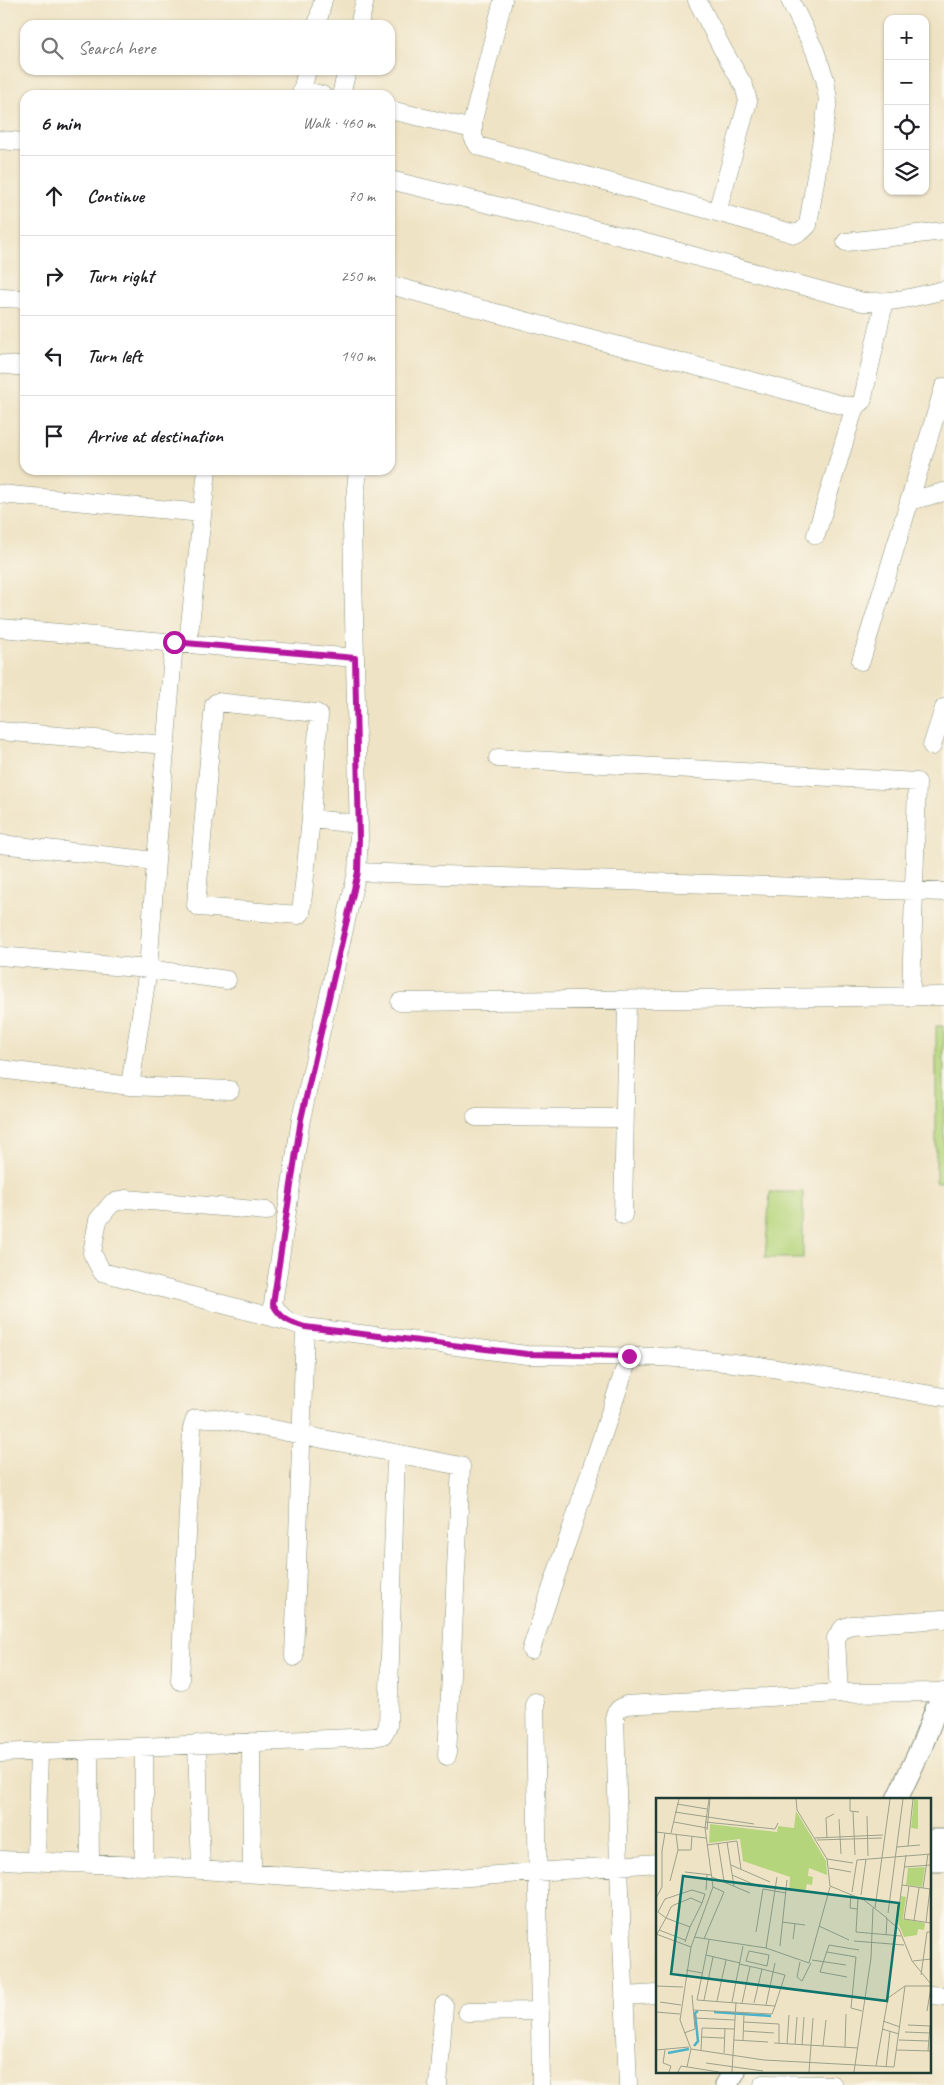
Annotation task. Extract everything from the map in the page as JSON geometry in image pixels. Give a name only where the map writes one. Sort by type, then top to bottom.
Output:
[{"type":"main road","points":[[897,1798],[921,1748],[936,1709],[944,1698]]},
{"type":"main road","points":[[913,1798],[936,1752],[944,1727]]},
{"type":"main road","points":[[726,2085],[734,2072]]},
{"type":"street","points":[[318,20],[323,0]]},
{"type":"street","points":[[360,20],[365,0]]},
{"type":"street","points":[[504,0],[473,120],[473,137],[478,146],[794,234],[802,232],[808,225],[828,102],[825,79],[815,51],[790,0]]},
{"type":"street","points":[[697,0],[744,86],[748,101],[717,212]]},
{"type":"street","points":[[302,90],[306,75]]},
{"type":"street","points":[[342,90],[346,75]]},
{"type":"street","points":[[395,111],[473,129]]},
{"type":"street","points":[[0,140],[20,142]]},
{"type":"street","points":[[395,181],[613,234],[863,302],[884,303],[905,300],[944,290]]},
{"type":"street","points":[[846,242],[944,231]]},
{"type":"street","points":[[395,286],[846,406],[855,406],[862,402],[884,303]]},
{"type":"street","points":[[0,298],[20,300]]},
{"type":"street","points":[[0,364],[20,366]]},
{"type":"street","points":[[861,661],[943,392]]},
{"type":"street","points":[[816,535],[855,406]]},
{"type":"street","points":[[130,1086],[148,969],[166,745],[206,475]]},
{"type":"street","points":[[286,1321],[273,1304],[301,1119],[358,872],[359,824],[352,526],[357,475]]},
{"type":"street","points":[[909,501],[944,492]]},
{"type":"street","points":[[0,494],[202,513]]},
{"type":"street","points":[[0,628],[355,658]]},
{"type":"street","points":[[217,702],[318,714],[311,819],[301,913],[299,915],[197,907],[195,903],[215,704],[217,702]]},
{"type":"street","points":[[932,746],[944,708]]},
{"type":"street","points":[[0,731],[166,745]]},
{"type":"street","points":[[498,758],[917,782],[911,997]]},
{"type":"street","points":[[311,819],[359,824]]},
{"type":"street","points":[[0,844],[156,861]]},
{"type":"street","points":[[358,872],[944,892]]},
{"type":"street","points":[[0,956],[148,969],[227,980]]},
{"type":"street","points":[[400,1002],[944,996]]},
{"type":"street","points":[[623,1215],[627,1000]]},
{"type":"street","points":[[0,1069],[130,1086],[230,1090]]},
{"type":"street","points":[[476,1117],[624,1118]]},
{"type":"street","points":[[267,1210],[126,1199],[112,1203],[98,1220],[92,1253],[102,1272],[305,1327],[527,1354],[706,1360],[760,1366],[944,1397]]},
{"type":"street","points":[[294,1657],[305,1327]]},
{"type":"street","points":[[531,1650],[629,1356]]},
{"type":"street","points":[[180,1681],[192,1428],[195,1419],[216,1418],[460,1466],[448,1756]]},
{"type":"street","points":[[0,1753],[374,1737],[383,1735],[387,1731],[396,1454]]},
{"type":"street","points":[[839,1692],[836,1638],[843,1628],[852,1625],[944,1619]]},
{"type":"street","points":[[628,2085],[615,1714],[619,1709],[626,1705],[839,1692],[944,1692]]},
{"type":"street","points":[[535,1702],[536,1874],[541,2085]]},
{"type":"street","points":[[251,1742],[252,1872]]},
{"type":"street","points":[[197,1744],[201,1869]]},
{"type":"street","points":[[144,1747],[144,1866]]},
{"type":"street","points":[[89,1749],[90,1863]]},
{"type":"street","points":[[36,1861],[39,1751]]},
{"type":"street","points":[[0,1860],[252,1872],[389,1883],[536,1874],[656,1863]]},
{"type":"street","points":[[624,1996],[656,1994]]},
{"type":"street","points":[[438,2085],[444,2005]]},
{"type":"street","points":[[467,2012],[539,2011]]},
{"type":"street","points":[[763,2084],[833,2085]]},
{"type":"green space","points":[[936,1025],[944,1025],[944,1182],[936,1182]]},
{"type":"green space","points":[[770,1192],[803,1192],[803,1258],[765,1258]]},
{"type":"route","points":[[174,642],[355,658],[358,872],[301,1119],[273,1304],[278,1313],[286,1321],[305,1327],[548,1356],[629,1356]]}]
